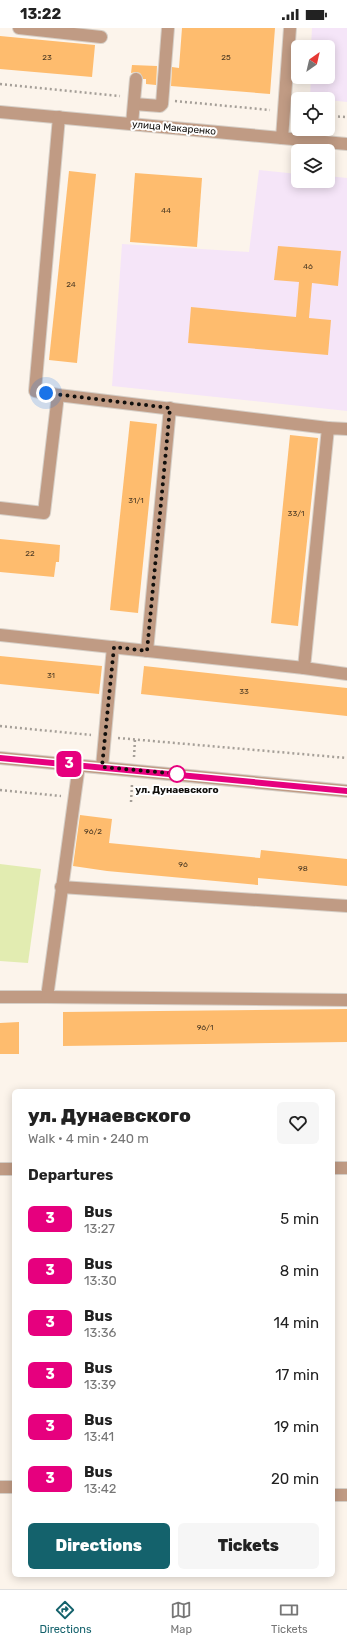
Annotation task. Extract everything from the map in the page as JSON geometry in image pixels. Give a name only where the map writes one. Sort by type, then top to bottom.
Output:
[{"type":"street","points":[[19,28],[101,37]]},
{"type":"street","points":[[134,104],[161,105],[168,28]]},
{"type":"street","points":[[282,138],[290,28]]},
{"type":"street","points":[[132,124],[136,78]]},
{"type":"street","name":"улица Макаренко","points":[[0,112],[347,144]]},
{"type":"street","points":[[59,117],[35,391],[328,428],[347,429]]},
{"type":"street","points":[[0,508],[44,513],[58,395]]},
{"type":"street","points":[[147,651],[170,408]]},
{"type":"street","points":[[304,668],[328,428]]},
{"type":"street","points":[[0,635],[347,674]]},
{"type":"street","points":[[102,767],[114,647]]},
{"type":"street","points":[[0,758],[347,791]]},
{"type":"street","points":[[47,997],[79,765]]},
{"type":"street","points":[[61,887],[347,906]]},
{"type":"street","points":[[0,996],[347,1000]]},
{"type":"street","points":[[335,1168],[347,1168]]},
{"type":"street","points":[[0,1169],[12,1169]]},
{"type":"street","points":[[0,1487],[12,1487]]},
{"type":"street","points":[[335,1495],[347,1495]]},
{"type":"path","points":[[335,116],[347,117]]},
{"type":"path","points":[[0,726],[105,737],[347,758]]},
{"type":"path","points":[[0,790],[75,797]]},
{"type":"shaded area","points":[[312,28],[347,28],[347,102],[335,101],[335,92],[310,92],[311,84],[335,84],[335,40],[311,40]]},
{"type":"shaded area","points":[[259,170],[291,173],[291,188],[335,188],[335,177],[347,178],[347,411],[112,386],[122,244],[249,252]]},
{"type":"green space","points":[[0,864],[41,869],[28,963],[0,961]]},
{"type":"building","points":[[182,28],[275,28],[270,94],[171,86],[172,67],[179,68]]},
{"type":"building","points":[[0,36],[95,45],[92,77],[0,69]]},
{"type":"building","points":[[132,65],[157,66],[156,85],[146,84],[146,79],[143,79],[140,73],[131,73]]},
{"type":"building","points":[[69,171],[96,174],[77,363],[49,360]]},
{"type":"building","points":[[135,173],[202,178],[197,247],[130,242]]},
{"type":"building","points":[[278,246],[341,251],[338,286],[312,283],[309,318],[331,320],[328,355],[188,343],[191,307],[296,317],[299,282],[274,280]]},
{"type":"building","points":[[130,421],[157,424],[138,613],[110,610]]},
{"type":"building","points":[[290,435],[318,438],[298,626],[271,623]]},
{"type":"building","points":[[0,539],[60,545],[59,562],[56,562],[54,577],[0,572]]},
{"type":"building","points":[[0,656],[102,666],[99,694],[0,684]]},
{"type":"building","points":[[144,666],[347,688],[347,716],[141,694]]},
{"type":"building","points":[[80,815],[112,819],[109,843],[260,858],[261,850],[347,859],[347,886],[258,878],[258,885],[107,871],[73,866]]},
{"type":"building","points":[[347,1009],[347,1042],[63,1046],[63,1012]]},
{"type":"building","points":[[19,1022],[19,1054],[0,1054],[0,1023]]},
{"type":"bus line","name":"3","points":[[0,758],[347,791]]},
{"type":"place","name":"ул. Дунаевского","points":[[177,774]]},
{"type":"route","points":[[46,393],[170,408],[147,651],[114,647],[102,767],[179,774],[177,774]]}]
